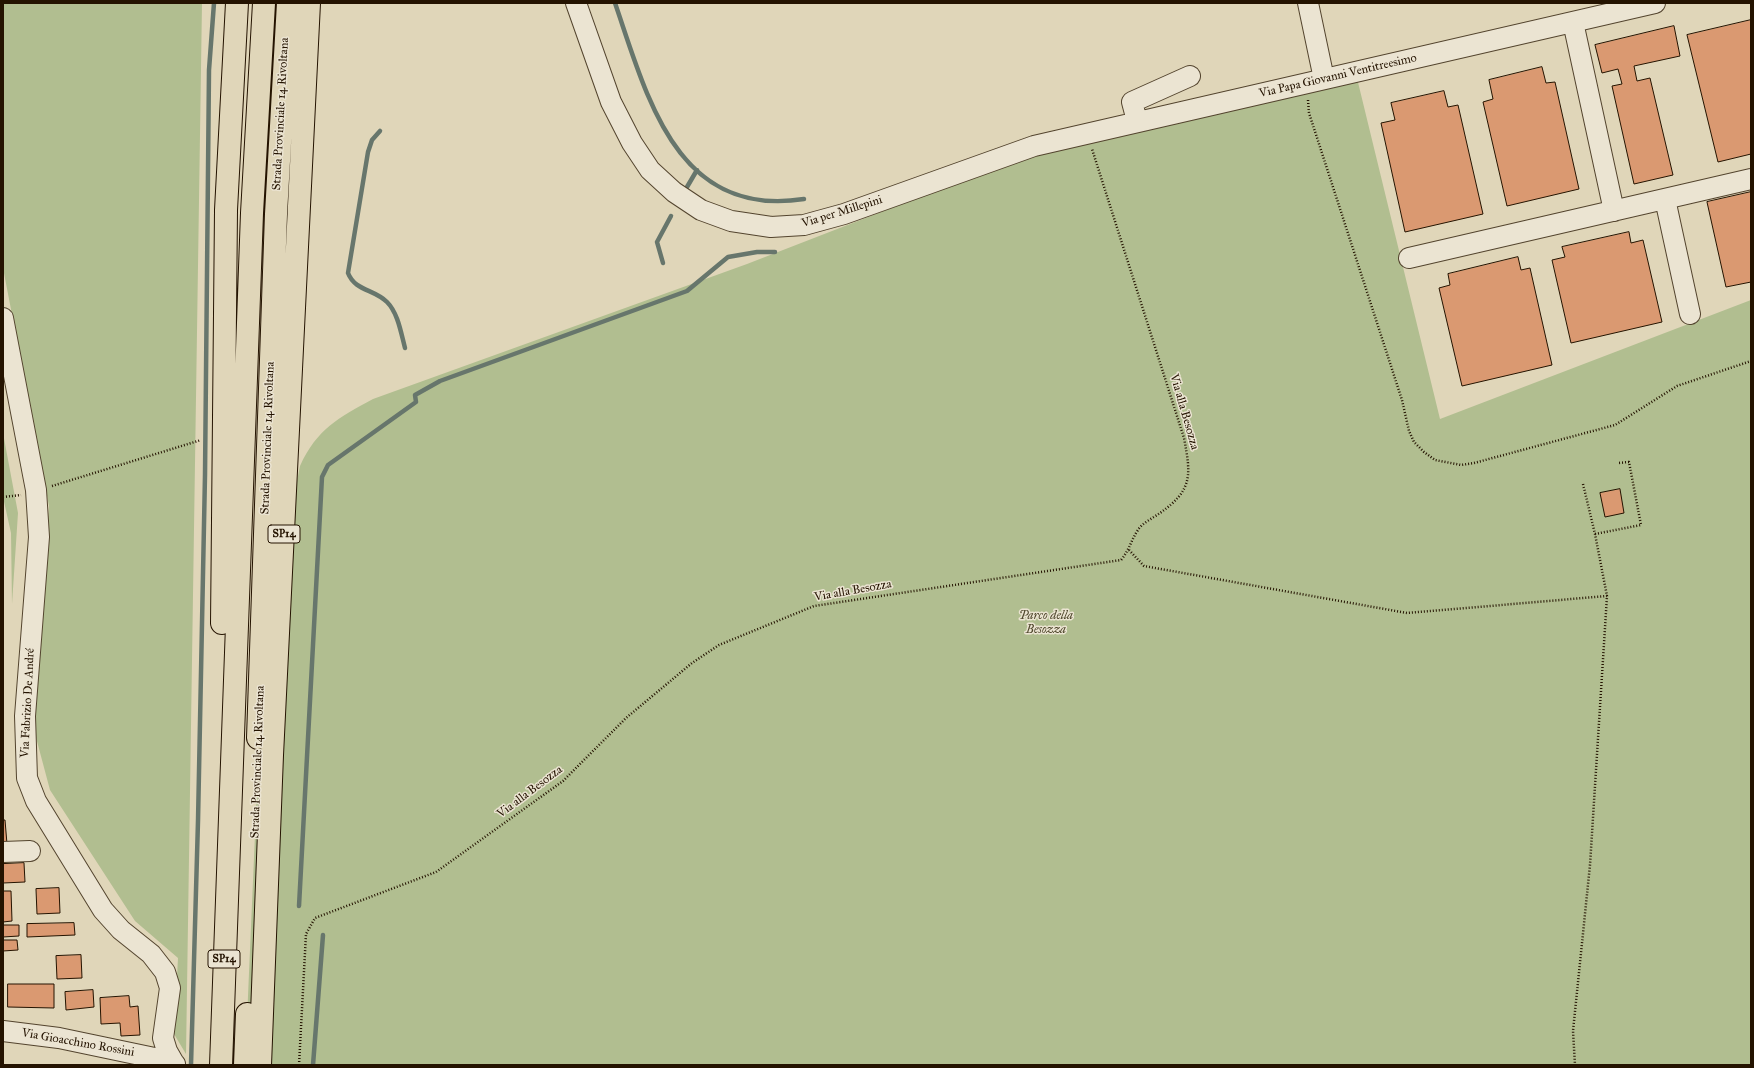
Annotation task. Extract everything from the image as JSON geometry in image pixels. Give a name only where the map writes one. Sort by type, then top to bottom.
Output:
[{"type":"highway","name":"SP14","points":[[209,1065],[220,795],[226,210],[237,3]]},
{"type":"highway","name":"Strada Provinciale 14 Rivoltana","points":[[221,1065],[252,213],[264,3]]},
{"type":"highway","name":"Strada Provinciale 14 Rivoltana","points":[[244,1065],[255,846],[276,214],[288,3]]},
{"type":"highway","name":"SP14","points":[[260,1065],[272,755],[309,3]]},
{"type":"street","name":"Via per Millepini","points":[[576,3],[611,102],[640,157],[658,179],[680,197],[701,210],[731,221],[771,227],[812,223],[844,214],[1034,146],[1096,131]]},
{"type":"street","points":[[1308,3],[1324,79]]},
{"type":"street","name":"Via Papa Giovanni Ventitreesimo","points":[[1096,131],[1655,3]]},
{"type":"street","points":[[1573,22],[1614,211]]},
{"type":"street","points":[[1137,121],[1132,102],[1190,76]]},
{"type":"street","points":[[1409,258],[1751,179]]},
{"type":"street","points":[[1665,199],[1690,314]]},
{"type":"street","name":"Via Fabrizio De André","points":[[3,318],[28,495],[39,537],[25,716],[27,778],[36,801],[103,910],[121,930],[152,954],[165,972],[170,988],[163,1038],[167,1051],[175,1065]]},
{"type":"street","points":[[3,852],[30,851]]},
{"type":"street","name":"Via Gioacchino Rossini","points":[[3,1031],[58,1038],[164,1060],[175,1065]]},
{"type":"path","points":[[1307,103],[1402,400],[1410,431],[1414,442],[1435,460],[1449,464],[1474,463],[1615,425],[1677,386],[1751,361]]},
{"type":"path","name":"Via alla Besozza","points":[[299,1065],[306,934],[314,918],[436,872],[563,781],[626,718],[692,663],[719,645],[814,606],[943,585],[1121,560],[1129,550],[1138,530],[1180,496],[1187,482],[1189,466],[1184,438],[1094,156],[1096,131]]},
{"type":"path","points":[[28,495],[201,440]]},
{"type":"path","points":[[1596,534],[1641,525],[1628,462],[1618,463]]},
{"type":"path","points":[[1575,1065],[1573,1031],[1590,857],[1607,596],[1596,534],[1583,484]]},
{"type":"path","points":[[1129,550],[1144,566],[1407,613],[1607,596]]},
{"type":"green space","points":[[3,3],[202,3],[186,1054],[174,1034],[178,958],[135,921],[50,790],[34,730],[49,506],[3,268]]},
{"type":"green space","name":"Parco della Besozza","points":[[1355,70],[1440,419],[1751,300],[1751,1065],[245,1065],[263,650],[300,466],[307,453],[321,434],[349,412],[373,399],[747,264],[1064,141]]},
{"type":"green space","points":[[3,433],[18,513],[12,604],[11,533],[3,497]]},
{"type":"building","points":[[1751,20],[1751,154],[1718,162],[1687,35]]},
{"type":"building","points":[[1674,26],[1680,56],[1634,66],[1637,81],[1650,78],[1673,175],[1634,184],[1612,86],[1622,84],[1618,69],[1602,73],[1595,45]]},
{"type":"building","points":[[1542,67],[1546,83],[1555,82],[1579,189],[1507,206],[1483,102],[1493,99],[1489,80]]},
{"type":"building","points":[[1444,91],[1448,107],[1458,105],[1483,214],[1405,232],[1381,123],[1395,120],[1391,103]]},
{"type":"building","points":[[1751,192],[1751,282],[1726,287],[1707,202]]},
{"type":"building","points":[[1629,232],[1631,243],[1643,240],[1662,322],[1571,343],[1552,260],[1565,257],[1562,247]]},
{"type":"building","points":[[1518,257],[1521,270],[1530,268],[1552,365],[1462,386],[1439,288],[1450,285],[1448,274]]},
{"type":"building","points":[[1620,489],[1624,513],[1605,517],[1600,493]]},
{"type":"building","points":[[3,820],[5,820],[7,844],[3,844]]},
{"type":"building","points":[[24,863],[25,882],[3,883],[3,864]]},
{"type":"building","points":[[59,888],[60,913],[37,914],[36,889]]},
{"type":"building","points":[[3,891],[11,891],[12,921],[3,922]]},
{"type":"building","points":[[74,923],[75,935],[27,937],[27,924]]},
{"type":"building","points":[[3,925],[19,925],[19,936],[3,937]]},
{"type":"building","points":[[3,940],[17,940],[18,950],[3,951]]},
{"type":"building","points":[[81,955],[82,978],[57,979],[56,956]]},
{"type":"building","points":[[8,984],[54,984],[54,1008],[8,1007]]},
{"type":"building","points":[[93,990],[94,1007],[66,1010],[65,992]]},
{"type":"building","points":[[129,996],[130,1007],[138,1006],[140,1035],[121,1036],[120,1023],[101,1024],[100,998]]},
{"type":"waterway","points":[[191,1065],[198,821],[205,475],[209,70],[214,3]]},
{"type":"waterway","points":[[615,3],[640,76],[655,111],[674,143],[696,170],[725,190],[760,200],[804,199]]},
{"type":"waterway","points":[[380,131],[372,140],[368,152],[348,273],[351,279],[360,287],[382,298],[391,307],[399,324],[405,348]]},
{"type":"waterway","points":[[687,187],[697,170]]},
{"type":"waterway","points":[[663,263],[657,242],[671,216]]},
{"type":"waterway","points":[[299,906],[322,477],[328,465],[416,402],[415,395],[440,381],[687,291],[728,257],[757,252],[775,252]]},
{"type":"waterway","points":[[313,1065],[323,935]]}]
